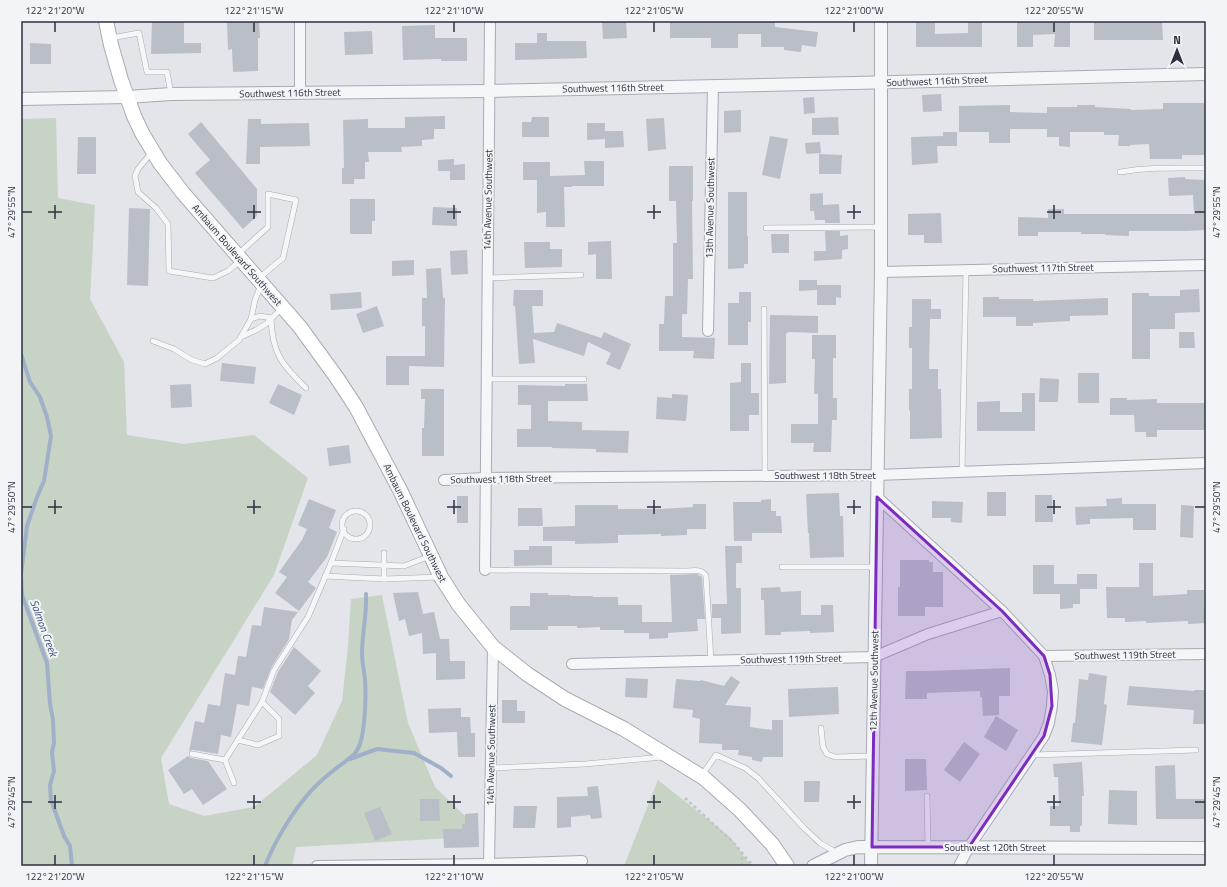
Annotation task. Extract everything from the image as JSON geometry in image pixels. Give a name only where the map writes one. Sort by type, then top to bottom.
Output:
[{"type":"main road","name":"Ambaum Boulevard Southwest","points":[[106,21],[117,66],[127,97],[137,123],[152,150],[183,193],[300,327],[337,378],[356,407],[401,492],[441,577],[459,605],[493,647],[527,674],[565,698],[624,729],[701,776],[740,810],[772,844],[787,866]]},
{"type":"street","points":[[300,21],[300,92]]},
{"type":"street","name":"14th Avenue Southwest","points":[[485,570],[490,21]]},
{"type":"street","name":"12th Avenue Southwest","points":[[871,866],[881,272],[881,21]]},
{"type":"street","name":"Southwest 116th Street","points":[[21,99],[127,97],[171,94],[490,91],[881,83],[1206,74]]},
{"type":"street","name":"13th Avenue Southwest","points":[[708,331],[713,86]]},
{"type":"street","name":"Southwest 117th Street","points":[[881,272],[1206,265]]},
{"type":"street","name":"Southwest 118th Street","points":[[444,480],[485,478],[877,475],[1206,463]]},
{"type":"street","points":[[877,497],[1002,611],[1044,656],[1050,674],[1052,685],[1052,706],[1049,723],[1044,736],[969,847],[959,866]]},
{"type":"street","name":"Southwest 119th Street","points":[[572,664],[874,657],[928,634],[1002,611]]},
{"type":"street","name":"14th Avenue Southwest","points":[[489,864],[493,647]]},
{"type":"street","name":"Southwest 119th Street","points":[[1044,656],[1206,654]]},
{"type":"street","name":"Southwest 120th Street","points":[[813,866],[846,850],[858,847],[928,846],[1206,848]]},
{"type":"street","points":[[317,866],[489,864],[582,861]]},
{"type":"lane","points":[[110,38],[139,33],[147,72],[167,72],[171,94]]},
{"type":"lane","points":[[152,150],[138,169],[135,176],[138,192],[156,208],[168,224],[169,271],[212,278],[228,271],[268,227],[268,194],[296,200],[284,258],[260,282],[251,319],[239,340],[217,358],[205,364],[192,360],[174,349],[153,342]]},
{"type":"lane","points":[[1120,172],[1164,167],[1206,168]]},
{"type":"lane","points":[[766,228],[881,227]]},
{"type":"lane","points":[[962,472],[966,270]]},
{"type":"lane","points":[[488,278],[581,275]]},
{"type":"lane","points":[[241,337],[266,324],[282,307]]},
{"type":"lane","points":[[764,309],[765,476]]},
{"type":"lane","points":[[251,319],[260,316],[271,318]]},
{"type":"lane","points":[[271,318],[273,340],[279,359],[291,374],[306,388]]},
{"type":"lane","points":[[487,379],[584,379]]},
{"type":"lane","points":[[225,760],[262,702],[274,670],[308,617],[344,529],[343,521],[345,517],[351,512],[360,511],[364,513],[369,520],[369,529],[367,533],[359,538],[350,536],[344,529]]},
{"type":"lane","points":[[384,553],[384,579]]},
{"type":"lane","points":[[331,563],[404,566],[431,556]]},
{"type":"lane","points":[[782,568],[876,567]]},
{"type":"lane","points":[[485,570],[700,570],[704,572],[706,576],[711,661]]},
{"type":"lane","points":[[325,576],[384,579],[441,577]]},
{"type":"lane","points":[[238,740],[258,746],[279,736],[280,719],[262,702]]},
{"type":"lane","points":[[821,728],[824,747],[827,754],[835,757],[873,756]]},
{"type":"lane","points":[[1032,755],[1196,750]]},
{"type":"lane","points":[[192,754],[225,760]]},
{"type":"lane","points":[[701,776],[716,755],[745,768],[758,778],[804,828],[820,843],[838,854]]},
{"type":"lane","points":[[491,768],[585,764],[670,756]]},
{"type":"lane","points":[[225,760],[234,783]]},
{"type":"lane","points":[[927,796],[928,846]]},
{"type":"path","points":[[685,798],[715,825],[742,852],[753,866]]},
{"type":"path","points":[[742,852],[742,866]]},
{"type":"highlighted area","points":[[877,497],[1002,611],[1044,656],[1050,675],[1052,706],[1044,736],[969,847],[872,847]]},
{"type":"green space","points":[[56,118],[58,198],[95,205],[90,299],[124,362],[127,435],[184,444],[254,435],[308,478],[274,575],[161,758],[169,804],[204,816],[254,807],[317,755],[342,701],[348,647],[351,599],[382,595],[408,723],[435,787],[467,818],[469,837],[296,847],[292,866],[21,866],[21,119]]},
{"type":"green space","points":[[658,780],[730,837],[751,866],[624,866]]},
{"type":"building","points":[[152,21],[184,21],[184,43],[201,43],[201,53],[151,54]]},
{"type":"building","points":[[227,21],[259,21],[260,38],[258,38],[258,71],[233,72],[232,49],[228,50]]},
{"type":"building","points":[[602,21],[626,21],[627,38],[603,39]]},
{"type":"building","points":[[670,21],[775,21],[775,27],[818,32],[816,47],[802,45],[801,52],[784,50],[784,47],[761,47],[761,34],[738,34],[738,48],[711,48],[711,38],[670,38]]},
{"type":"building","points":[[968,21],[982,21],[982,47],[916,47],[916,22],[935,23],[935,34],[968,33]]},
{"type":"building","points":[[1017,21],[1070,21],[1070,47],[1054,47],[1055,34],[1033,35],[1033,47],[1017,47]]},
{"type":"building","points":[[1094,21],[1162,21],[1163,40],[1094,40]]},
{"type":"building","points":[[435,25],[435,38],[467,38],[467,61],[441,61],[441,59],[403,60],[402,26]]},
{"type":"building","points":[[372,31],[373,54],[345,55],[344,32]]},
{"type":"building","points":[[537,33],[547,33],[547,41],[586,41],[587,58],[515,60],[515,43],[537,43]]},
{"type":"building","points":[[30,43],[51,44],[51,64],[30,64]]},
{"type":"building","points":[[941,94],[942,111],[923,112],[922,95]]},
{"type":"building","points":[[814,97],[815,113],[804,114],[803,98]]},
{"type":"building","points":[[1163,103],[1206,103],[1206,155],[1182,155],[1182,159],[1150,159],[1149,144],[1118,146],[1119,135],[1104,135],[1104,132],[1070,132],[1070,147],[1059,146],[1059,137],[1047,137],[1047,129],[1010,129],[1010,143],[989,143],[989,132],[959,132],[959,106],[1010,105],[1010,112],[1047,113],[1047,107],[1077,107],[1077,105],[1095,105],[1095,107],[1131,110],[1163,109]]},
{"type":"building","points":[[741,110],[741,132],[724,133],[724,111]]},
{"type":"building","points":[[445,116],[445,129],[434,129],[434,139],[422,140],[422,146],[401,147],[402,152],[368,152],[369,162],[365,162],[365,179],[354,179],[354,184],[342,184],[342,168],[344,168],[343,120],[368,119],[368,128],[405,128],[405,117]]},
{"type":"building","points":[[532,117],[549,117],[549,137],[522,137],[522,122],[531,122]]},
{"type":"building","points":[[838,117],[839,135],[812,135],[812,118]]},
{"type":"building","points":[[664,118],[666,149],[648,151],[646,119]]},
{"type":"building","points":[[248,119],[261,119],[261,124],[309,123],[310,146],[260,147],[260,164],[246,164]]},
{"type":"building","points":[[201,122],[257,189],[257,216],[243,229],[195,173],[210,160],[188,134]]},
{"type":"building","points":[[587,123],[605,123],[605,139],[587,140]]},
{"type":"building","points":[[605,131],[623,131],[624,147],[605,148]]},
{"type":"building","points":[[943,132],[957,132],[957,146],[937,146],[938,163],[912,165],[911,137],[943,136]]},
{"type":"building","points":[[770,136],[788,139],[780,179],[762,175]]},
{"type":"building","points":[[78,137],[96,137],[96,174],[77,174]]},
{"type":"building","points":[[820,142],[821,153],[806,154],[805,143]]},
{"type":"building","points":[[819,154],[842,155],[841,174],[819,174]]},
{"type":"building","points":[[454,159],[454,165],[465,164],[465,180],[450,180],[450,171],[438,171],[438,160]]},
{"type":"building","points":[[584,161],[604,161],[604,186],[564,187],[565,227],[546,227],[546,212],[537,213],[537,180],[523,180],[523,162],[550,162],[550,176],[585,175]]},
{"type":"building","points":[[669,166],[693,166],[693,279],[688,279],[687,314],[682,314],[682,337],[715,338],[714,359],[693,358],[694,351],[659,351],[659,324],[664,324],[665,296],[673,296],[673,243],[677,243],[676,201],[669,201]]},
{"type":"building","points":[[1185,177],[1185,179],[1206,180],[1206,230],[1129,231],[1129,236],[1081,234],[1081,232],[1038,232],[1038,236],[1018,236],[1018,217],[1048,218],[1048,209],[1064,209],[1064,214],[1194,214],[1193,195],[1169,196],[1168,178]]},
{"type":"building","points":[[728,192],[747,192],[748,264],[744,264],[744,268],[728,269]]},
{"type":"building","points":[[823,193],[823,205],[839,204],[840,223],[825,223],[825,220],[815,220],[814,211],[810,211],[810,194]]},
{"type":"building","points":[[350,199],[375,199],[375,221],[372,221],[372,234],[350,234]]},
{"type":"building","points":[[433,207],[457,208],[457,226],[432,225]]},
{"type":"building","points":[[129,208],[150,209],[148,286],[127,285]]},
{"type":"building","points":[[941,213],[942,243],[924,243],[924,235],[908,235],[908,214]]},
{"type":"building","points":[[825,231],[840,231],[840,236],[848,235],[848,249],[842,250],[842,259],[814,261],[814,251],[826,251]]},
{"type":"building","points":[[771,234],[789,234],[789,253],[772,253]]},
{"type":"building","points":[[611,241],[612,279],[596,279],[596,254],[588,255],[588,242]]},
{"type":"building","points":[[524,242],[550,242],[550,249],[562,249],[562,267],[525,268]]},
{"type":"building","points":[[467,250],[468,274],[451,275],[450,251]]},
{"type":"building","points":[[414,260],[414,275],[392,276],[392,261]]},
{"type":"building","points":[[441,268],[443,298],[445,298],[444,367],[409,366],[409,385],[386,385],[386,356],[425,356],[425,326],[422,326],[422,298],[427,298],[426,269]]},
{"type":"building","points":[[799,280],[817,280],[817,290],[799,291]]},
{"type":"building","points":[[817,285],[841,285],[841,298],[836,297],[836,305],[817,305]]},
{"type":"building","points":[[1199,289],[1200,312],[1175,313],[1175,329],[1150,329],[1150,359],[1132,359],[1132,293],[1149,293],[1149,296],[1180,296],[1180,290]]},
{"type":"building","points":[[514,290],[543,290],[543,306],[532,306],[534,333],[554,332],[557,323],[601,338],[604,332],[631,344],[620,370],[606,364],[611,353],[588,342],[584,356],[533,339],[535,363],[519,364],[515,306],[513,306]]},
{"type":"building","points":[[361,292],[362,308],[331,310],[330,294]]},
{"type":"building","points":[[739,292],[751,292],[751,322],[748,322],[748,345],[728,345],[728,303],[739,303]]},
{"type":"building","points":[[983,297],[999,297],[999,299],[1033,299],[1033,301],[1108,298],[1108,315],[1070,316],[1070,321],[1033,323],[1033,326],[1016,326],[1016,317],[983,317]]},
{"type":"building","points":[[912,299],[931,299],[931,309],[941,309],[941,319],[930,319],[929,369],[938,369],[938,389],[941,389],[942,438],[910,439],[909,389],[912,389],[912,348],[909,348],[909,327],[912,327]]},
{"type":"building","points":[[377,306],[384,326],[363,333],[356,314]]},
{"type":"building","points":[[770,315],[818,316],[818,333],[786,333],[786,383],[769,384]]},
{"type":"building","points":[[1179,332],[1194,332],[1195,348],[1179,348]]},
{"type":"building","points":[[812,335],[836,335],[836,358],[833,358],[833,398],[837,398],[837,420],[832,420],[831,452],[813,452],[814,443],[791,443],[791,424],[818,424],[818,394],[814,394],[815,359],[812,359]]},
{"type":"building","points":[[222,363],[256,367],[254,384],[220,381]]},
{"type":"building","points":[[741,363],[751,363],[751,393],[759,393],[759,415],[749,415],[749,431],[730,431],[730,383],[741,382]]},
{"type":"building","points":[[1078,373],[1099,373],[1099,403],[1078,403]]},
{"type":"building","points":[[1040,378],[1059,379],[1058,402],[1039,402]]},
{"type":"building","points":[[191,384],[192,407],[171,408],[170,385]]},
{"type":"building","points":[[278,384],[302,395],[294,415],[269,403]]},
{"type":"building","points":[[565,384],[587,384],[588,401],[548,401],[548,421],[582,422],[582,430],[629,431],[628,453],[596,452],[596,449],[517,447],[517,429],[531,429],[531,405],[518,405],[518,385],[565,386]]},
{"type":"building","points":[[421,389],[444,389],[444,456],[422,456],[422,428],[424,428],[425,399],[421,399]]},
{"type":"building","points":[[1022,393],[1035,393],[1035,431],[977,431],[977,402],[1000,401],[1000,412],[1022,412]]},
{"type":"building","points":[[672,394],[688,395],[686,421],[656,419],[657,397],[672,398]]},
{"type":"building","points":[[1110,398],[1127,398],[1127,400],[1157,399],[1157,403],[1206,403],[1206,430],[1157,430],[1157,437],[1146,437],[1146,432],[1135,432],[1134,415],[1110,415]]},
{"type":"building","points":[[349,445],[351,463],[329,466],[327,448]]},
{"type":"building","points":[[987,492],[1006,492],[1006,516],[987,516]]},
{"type":"building","points":[[839,493],[840,516],[843,516],[844,557],[810,558],[806,494]]},
{"type":"building","points":[[1035,495],[1052,495],[1053,522],[1035,522]]},
{"type":"building","points":[[457,496],[468,496],[468,523],[457,523]]},
{"type":"building","points":[[1122,498],[1122,504],[1156,504],[1156,530],[1133,530],[1133,518],[1090,519],[1090,524],[1076,525],[1075,507],[1107,506],[1106,499]]},
{"type":"building","points":[[309,499],[336,510],[329,528],[337,532],[327,557],[308,582],[316,588],[299,611],[275,593],[287,577],[279,572],[302,540],[307,529],[298,525]]},
{"type":"building","points":[[771,499],[771,511],[776,511],[776,516],[781,516],[782,533],[752,533],[752,541],[734,541],[733,502],[761,502],[761,500]]},
{"type":"building","points":[[932,501],[963,502],[962,523],[951,522],[951,518],[932,518]]},
{"type":"building","points":[[693,504],[706,504],[706,529],[687,529],[687,535],[618,535],[618,543],[575,544],[575,541],[543,541],[543,527],[575,526],[575,505],[618,505],[618,509],[660,509],[693,507]]},
{"type":"building","points":[[1181,505],[1194,506],[1193,538],[1180,537]]},
{"type":"building","points":[[518,508],[542,508],[543,526],[518,526]]},
{"type":"building","points":[[529,546],[552,546],[552,565],[514,566],[514,550],[529,550]]},
{"type":"building","points":[[725,546],[742,546],[742,563],[736,563],[736,588],[741,588],[741,633],[721,634],[721,618],[712,618],[712,604],[727,604]]},
{"type":"building","points":[[900,560],[929,560],[929,562],[933,562],[933,572],[943,572],[943,607],[925,607],[925,616],[898,616]]},
{"type":"building","points":[[1139,563],[1153,563],[1153,596],[1187,594],[1187,590],[1204,590],[1206,623],[1188,624],[1188,621],[1146,623],[1146,621],[1125,622],[1125,618],[1107,618],[1106,587],[1139,587]]},
{"type":"building","points":[[1033,565],[1054,565],[1054,584],[1077,584],[1077,574],[1097,574],[1097,589],[1080,589],[1080,604],[1073,604],[1073,608],[1060,609],[1060,594],[1033,594]]},
{"type":"building","points":[[697,574],[702,577],[705,619],[697,619],[698,631],[668,633],[668,638],[649,639],[649,633],[624,633],[624,630],[600,630],[600,627],[577,628],[577,626],[548,626],[548,630],[510,630],[510,606],[530,606],[530,593],[618,597],[618,605],[642,605],[642,622],[672,622],[670,575]]},
{"type":"building","points":[[780,587],[781,592],[801,591],[801,615],[821,615],[821,605],[833,605],[834,632],[781,632],[781,635],[765,635],[764,600],[761,600],[761,588]]},
{"type":"building","points":[[418,592],[423,614],[434,612],[440,639],[449,639],[450,661],[465,661],[465,679],[436,680],[436,653],[423,654],[422,633],[409,636],[405,619],[399,621],[393,593]]},
{"type":"building","points":[[264,607],[298,612],[292,620],[289,639],[271,668],[263,689],[252,687],[249,706],[237,704],[231,737],[221,735],[218,754],[193,750],[189,751],[195,721],[204,723],[208,704],[220,706],[225,673],[235,675],[238,656],[246,657],[252,625],[261,626]]},
{"type":"building","points":[[294,647],[321,671],[308,686],[315,693],[295,715],[270,692],[278,672]]},
{"type":"building","points":[[1010,668],[1010,696],[999,696],[999,715],[983,716],[982,697],[980,697],[980,691],[927,693],[927,699],[905,699],[906,671]]},
{"type":"building","points":[[1089,673],[1107,676],[1104,704],[1107,705],[1102,745],[1071,742],[1073,723],[1075,723],[1079,679],[1088,680]]},
{"type":"building","points":[[731,676],[740,682],[725,705],[751,707],[750,727],[772,730],[772,720],[783,720],[783,757],[763,757],[762,762],[752,760],[752,757],[738,755],[739,750],[722,750],[722,744],[699,743],[700,719],[692,717],[693,710],[673,708],[676,679],[701,680],[724,686]]},
{"type":"building","points":[[626,678],[648,679],[647,698],[625,697]]},
{"type":"building","points":[[1129,686],[1194,691],[1206,690],[1206,724],[1193,724],[1194,710],[1127,705]]},
{"type":"building","points":[[838,687],[839,714],[789,717],[788,689]]},
{"type":"building","points":[[502,700],[517,700],[517,711],[525,711],[525,723],[502,723]]},
{"type":"building","points":[[461,708],[461,717],[470,717],[471,733],[475,733],[475,757],[458,757],[457,732],[429,733],[428,709]]},
{"type":"building","points":[[996,716],[1018,730],[1006,751],[984,737]]},
{"type":"building","points":[[964,742],[980,754],[960,782],[944,770]]},
{"type":"building","points":[[188,756],[191,758],[208,761],[227,789],[203,805],[192,789],[184,794],[168,770]]},
{"type":"building","points":[[905,759],[926,759],[927,790],[905,791]]},
{"type":"building","points":[[1082,762],[1084,796],[1082,796],[1082,826],[1080,826],[1080,832],[1070,832],[1070,826],[1050,826],[1050,806],[1059,806],[1058,777],[1054,777],[1053,764]]},
{"type":"building","points":[[1175,765],[1176,799],[1206,799],[1206,819],[1156,819],[1155,766]]},
{"type":"building","points":[[804,781],[820,781],[819,802],[804,802]]},
{"type":"building","points":[[598,786],[602,818],[591,819],[590,815],[571,817],[571,827],[557,828],[557,797],[588,796],[587,787]]},
{"type":"building","points":[[1109,790],[1137,791],[1137,825],[1108,824]]},
{"type":"building","points":[[420,799],[439,799],[440,821],[420,821]]},
{"type":"building","points":[[514,806],[537,806],[535,828],[513,828]]},
{"type":"building","points":[[380,807],[392,834],[375,841],[364,813]]},
{"type":"building","points":[[478,813],[479,847],[444,848],[443,829],[462,829],[462,824],[465,824],[465,814]]},
{"type":"waterway","name":"Salmon Creek","points":[[21,354],[30,382],[40,397],[47,417],[51,436],[44,481],[27,526],[21,574],[22,595],[47,663],[54,743],[52,752],[54,771],[50,785],[51,800],[64,836],[70,846],[72,866]]},
{"type":"waterway","points":[[265,866],[275,844],[289,820],[305,798],[313,788],[353,755],[359,747],[363,729],[365,706],[365,679],[362,654],[366,594]]},
{"type":"waterway","points":[[350,759],[377,749],[414,753],[441,768],[451,776]]}]
